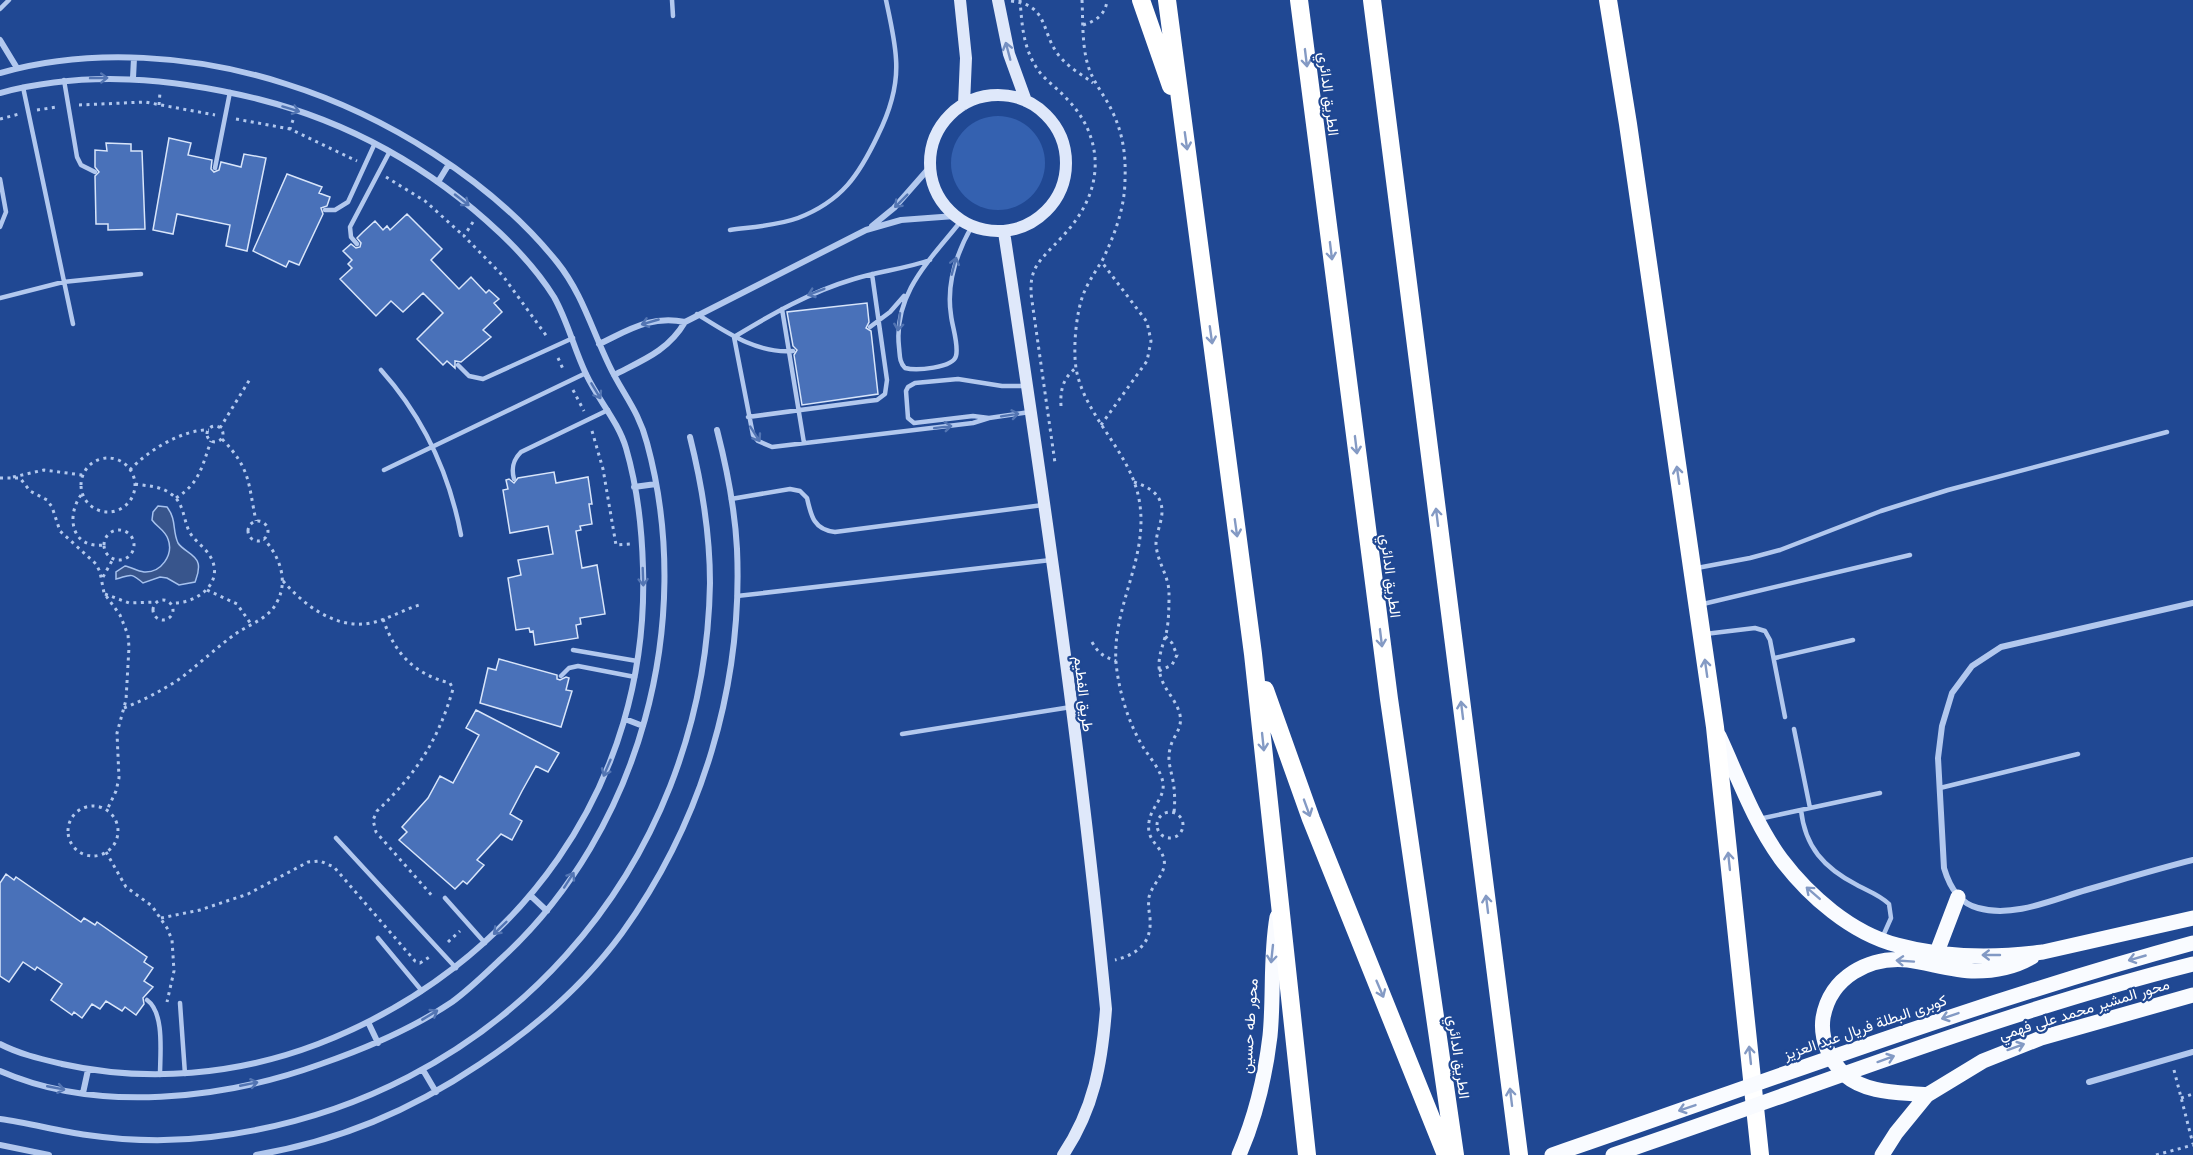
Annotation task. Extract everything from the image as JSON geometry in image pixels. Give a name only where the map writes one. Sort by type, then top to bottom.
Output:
[{"type":"highway","points":[[1141,0],[1161,61],[1182,111]]},
{"type":"highway","points":[[1167,0],[1253,654],[1281,896],[1307,1155]]},
{"type":"highway","name":"الطريق الدائري","points":[[1299,0],[1389,699],[1455,1155]]},
{"type":"highway","points":[[1372,0],[1519,1155]]},
{"type":"highway","points":[[1608,0],[1628,124],[1714,727],[1760,1155]]},
{"type":"highway","points":[[1253,654],[1311,819],[1446,1155]]},
{"type":"main road","points":[[1714,727],[1757,819],[1781,858],[1804,886],[1832,910],[1881,939],[1898,945],[1937,952],[1997,955],[2043,952],[2193,918]]},
{"type":"main road","name":"محور طه حسين","points":[[1239,1155],[1251,1127],[1264,1081],[1270,1034],[1271,965],[1281,896]]},
{"type":"main road","points":[[1937,952],[1958,897]]},
{"type":"main road","name":"كوبرى البطلة فريال عبد العزيز","points":[[1552,1155],[1986,1004],[2193,943]]},
{"type":"main road","points":[[1928,1095],[1881,1091],[1865,1087],[1850,1079],[1837,1068],[1828,1053],[1823,1037],[1826,1004],[1834,989],[1845,976],[1875,963],[1907,960],[1973,971],[1991,971],[2024,962],[2043,952]]},
{"type":"main road","points":[[1613,1155],[1997,1021],[2193,963]]},
{"type":"main road","name":"محور المشير محمد على فهمي","points":[[1882,1155],[1896,1133],[1928,1095],[1983,1060],[2012,1048],[2193,995]]},
{"type":"street","points":[[960,0],[966,58],[964,104]]},
{"type":"street","points":[[998,0],[1009,54],[1026,101]]},
{"type":"street","points":[[0,40],[17,68]]},
{"type":"street","points":[[133,78],[134,58]]},
{"type":"street","points":[[0,73],[68,60],[134,58],[238,71],[303,89],[345,105],[382,123],[449,164],[493,199],[555,259],[569,279],[582,302],[614,375],[639,419],[656,484],[663,541],[664,609],[657,672],[633,760],[615,802],[568,883],[547,911],[518,943],[455,1000],[378,1042],[281,1078],[224,1089],[140,1097],[83,1093],[29,1083],[0,1071]]},
{"type":"street","points":[[0,93],[64,80],[133,78],[162,80],[230,92],[296,110],[375,143],[438,182],[479,213],[532,267],[556,300],[586,373],[625,444],[642,543],[644,590],[635,677],[625,719],[614,752],[586,814],[556,862],[530,895],[485,943],[456,968],[422,991],[368,1022],[321,1043],[245,1066],[185,1074],[118,1074],[35,1058],[0,1044]]},
{"type":"street","points":[[614,375],[664,347],[685,322],[697,314],[866,230],[901,220],[963,221],[1004,232],[1028,225],[1049,209],[1063,187],[1067,162],[1062,136],[1047,115],[1026,101],[1011,96],[994,95],[979,98],[964,104],[950,116],[939,131],[932,148],[930,167],[934,186],[942,202],[963,221]]},
{"type":"street","points":[[438,182],[449,164]]},
{"type":"street","points":[[866,230],[894,208],[930,167]]},
{"type":"street","name":"طريق الفطيم","points":[[1004,232],[1071,707],[1106,1009],[1102,1055],[1091,1099],[1063,1155]]},
{"type":"street","points":[[599,344],[646,322],[672,319],[685,322]]},
{"type":"street","points":[[256,1155],[342,1134],[375,1123],[436,1092],[517,1037],[570,991],[622,933],[661,871],[693,805],[717,736],[732,664],[737,596],[737,548],[731,499],[717,429]]},
{"type":"street","points":[[0,1119],[112,1138],[178,1140],[243,1132],[324,1111],[400,1083],[462,1046],[514,1007],[564,957],[586,931],[626,875],[671,785],[682,754],[699,689],[710,581],[707,527],[699,473],[690,437]]},
{"type":"street","points":[[634,487],[656,484]]},
{"type":"street","points":[[2193,603],[2001,647],[1972,666],[1952,693],[1942,726],[1938,758],[1944,868],[1949,884],[1958,897],[1975,908],[1995,911],[2025,908],[2193,860]]},
{"type":"street","points":[[625,719],[643,726]]},
{"type":"street","points":[[530,895],[547,911]]},
{"type":"street","points":[[368,1022],[378,1042]]},
{"type":"street","points":[[2089,1082],[2193,1052]]},
{"type":"street","points":[[83,1093],[88,1070]]},
{"type":"street","points":[[423,1070],[436,1092]]},
{"type":"street","points":[[0,1145],[50,1155]]},
{"type":"lane","points":[[0,9],[9,0]]},
{"type":"lane","points":[[672,0],[673,16]]},
{"type":"lane","points":[[730,230],[782,223],[812,212],[840,193],[863,166],[887,117],[895,84],[896,58],[886,0]]},
{"type":"lane","points":[[64,80],[79,161],[86,168],[95,172]]},
{"type":"lane","points":[[24,87],[73,324]]},
{"type":"lane","points":[[215,168],[230,92]]},
{"type":"lane","points":[[325,210],[335,210],[348,202],[375,143]]},
{"type":"lane","points":[[357,244],[351,237],[350,227],[390,151]]},
{"type":"lane","points":[[0,179],[6,212],[0,227]]},
{"type":"lane","points":[[963,221],[952,272],[949,301],[957,354],[949,364],[908,369],[902,366],[898,329],[901,307],[912,281],[963,221]]},
{"type":"lane","points":[[734,337],[807,295],[872,274],[901,269],[930,260]]},
{"type":"lane","points":[[0,298],[63,282],[141,274]]},
{"type":"lane","points":[[748,417],[878,400],[885,394],[887,380],[872,274]]},
{"type":"lane","points":[[870,327],[890,312],[906,294]]},
{"type":"lane","points":[[782,309],[804,443]]},
{"type":"lane","points":[[697,314],[734,337],[769,350],[790,351]]},
{"type":"lane","points":[[734,337],[748,417],[753,435],[764,445],[772,447],[969,424],[989,418],[1031,412]]},
{"type":"lane","points":[[458,365],[469,376],[483,379],[573,338]]},
{"type":"lane","points":[[381,370],[405,399],[434,446],[451,490],[461,535]]},
{"type":"lane","points":[[384,470],[586,373]]},
{"type":"lane","points":[[989,418],[973,416],[914,423],[908,418],[906,391],[915,383],[947,379],[969,379],[1002,386],[1027,386]]},
{"type":"lane","points":[[514,479],[514,460],[521,452],[608,410]]},
{"type":"lane","points":[[1692,569],[1780,550],[1915,500],[2167,432]]},
{"type":"lane","points":[[731,499],[790,489],[797,490],[807,498],[811,515],[818,526],[835,532],[1043,505]]},
{"type":"lane","points":[[1697,606],[1910,555]]},
{"type":"lane","points":[[737,596],[1051,560]]},
{"type":"lane","points":[[1701,635],[1755,628],[1761,629],[1768,635],[1775,658],[1785,717]]},
{"type":"lane","points":[[1775,658],[1852,640]]},
{"type":"lane","points":[[573,650],[637,662]]},
{"type":"lane","points":[[561,676],[566,670],[578,666],[635,677]]},
{"type":"lane","points":[[902,734],[1071,707]]},
{"type":"lane","points":[[1794,729],[1810,808]]},
{"type":"lane","points":[[1940,788],[2078,754]]},
{"type":"lane","points":[[1757,819],[1880,793]]},
{"type":"lane","points":[[1801,810],[1807,839],[1822,861],[1841,877],[1884,899],[1889,904],[1891,918],[1881,939]]},
{"type":"lane","points":[[336,838],[456,968]]},
{"type":"lane","points":[[445,898],[485,943]]},
{"type":"lane","points":[[378,938],[422,991]]},
{"type":"lane","points":[[147,1000],[157,1013],[160,1075]]},
{"type":"lane","points":[[180,1003],[185,1074]]},
{"type":"path","points":[[1004,0],[1021,1],[1036,10],[1044,22],[1056,52],[1064,61],[1095,84]]},
{"type":"path","points":[[1082,0],[1083,42],[1087,63],[1095,84],[1121,132],[1125,154],[1125,182],[1121,210],[1113,236],[1082,299],[1077,320],[1076,368],[1101,425],[1134,482],[1141,515],[1139,552],[1122,602],[1116,661],[1126,711],[1134,730],[1163,781],[1163,791],[1149,822],[1149,834],[1164,861],[1163,871],[1152,888],[1149,898],[1150,930],[1147,941],[1140,950],[1117,960],[1101,963]]},
{"type":"path","points":[[1083,25],[1100,16],[1105,10],[1107,0]]},
{"type":"path","points":[[1021,1],[1023,35],[1032,59],[1040,73],[1077,109],[1091,138],[1094,153],[1095,169],[1089,199],[1082,213],[1062,238],[1040,258],[1031,282],[1030,291],[1056,466]]},
{"type":"path","points":[[0,119],[28,111],[68,105],[145,102],[290,129]]},
{"type":"path","points":[[1101,261],[1147,321],[1151,341],[1147,361],[1101,425]]},
{"type":"path","points":[[1062,406],[1062,388],[1065,380],[1076,368]]},
{"type":"path","points":[[220,428],[250,379]]},
{"type":"path","points":[[130,470],[144,457],[173,438],[190,431],[208,430],[216,426],[220,428]]},
{"type":"path","points":[[220,428],[222,439],[236,453],[245,469],[256,521]]},
{"type":"path","points":[[208,430],[208,438],[211,441]]},
{"type":"path","points":[[211,441],[222,439]]},
{"type":"path","points":[[176,498],[185,493],[198,477],[211,441]]},
{"type":"path","points":[[109,458],[117,460],[130,470],[135,484],[132,499],[120,510],[97,511],[85,501],[80,488],[82,475],[93,462],[109,458]]},
{"type":"path","points":[[12,477],[44,470],[82,475]]},
{"type":"path","points":[[0,478],[20,478],[30,491],[47,500],[52,507],[60,531],[96,564],[104,593],[120,615],[128,635],[124,708],[117,733],[119,778],[107,810]]},
{"type":"path","points":[[1134,482],[1158,496],[1162,513],[1157,529],[1156,544],[1169,592],[1159,671],[1166,690],[1178,707],[1181,718],[1170,749],[1169,760],[1174,792],[1174,813],[1182,820],[1182,830],[1174,837],[1168,838],[1160,832],[1157,822],[1164,814],[1174,813]]},
{"type":"path","points":[[104,593],[129,603],[162,600],[172,603],[188,602],[207,590],[214,576],[211,556],[189,530],[185,515],[176,498],[159,487],[135,484]]},
{"type":"path","points":[[82,494],[73,511],[74,528],[78,536],[88,543],[104,545]]},
{"type":"path","points":[[256,521],[261,522],[268,529],[260,541],[250,537],[248,528],[256,521]]},
{"type":"path","points":[[114,531],[126,531],[134,540],[135,546],[130,557],[118,561],[113,559],[105,551],[105,539],[114,531]]},
{"type":"path","points":[[124,708],[168,686],[274,608],[281,592],[282,580],[279,562],[273,548],[264,538]]},
{"type":"path","points":[[102,579],[113,559]]},
{"type":"path","points":[[282,580],[301,600],[328,616],[357,623],[383,619],[403,609],[419,605]]},
{"type":"path","points":[[207,590],[237,604],[245,612],[251,624]]},
{"type":"path","points":[[157,602],[153,612],[160,620],[170,618],[174,609],[172,603]]},
{"type":"path","points":[[383,619],[396,647],[412,665],[428,676],[450,683],[453,689],[433,744],[417,766],[377,811],[373,820],[376,832],[436,902]]},
{"type":"path","points":[[1159,671],[1172,665],[1177,655],[1175,647],[1165,636]]},
{"type":"path","points":[[1092,642],[1097,651],[1116,661]]},
{"type":"path","points":[[92,806],[107,810],[116,821],[118,835],[112,848],[106,852],[92,856],[84,854],[72,845],[68,831],[73,816],[78,811],[92,806]]},
{"type":"path","points":[[106,852],[126,887],[152,906],[172,940],[174,971],[167,1009]]},
{"type":"path","points":[[161,918],[224,903],[271,883],[308,862],[320,861],[334,867],[415,961],[420,963],[439,950],[460,932],[458,926]]},
{"type":"path","points":[[1115,948],[1117,960]]},
{"type":"path","points":[[2156,1155],[2193,1144],[2170,1058]]},
{"type":"path","points":[[2181,1098],[2193,1094]]},
{"type":"shaded area","points":[[998,116],[1016,119],[1031,130],[1042,145],[1045,163],[1042,181],[1031,196],[1016,207],[998,210],[980,207],[965,196],[954,181],[951,163],[954,145],[965,130],[980,119]]},
{"type":"shaded area","points":[[158,506],[167,507],[172,516],[178,543],[197,560],[199,568],[195,582],[179,585],[160,577],[143,583],[130,575],[116,579],[116,572],[125,566],[150,572],[161,566],[168,557],[168,539],[152,520],[153,512]]},
{"type":"building","points":[[169,138],[191,143],[188,155],[212,160],[211,169],[214,172],[219,170],[221,162],[241,167],[244,154],[266,158],[247,251],[226,246],[230,225],[177,214],[173,234],[153,230]]},
{"type":"building","points":[[106,143],[131,144],[131,151],[142,151],[145,229],[108,230],[108,224],[96,224],[95,176],[99,172],[95,167],[95,150],[107,151]]},
{"type":"building","points":[[287,174],[322,187],[319,193],[330,197],[327,206],[321,208],[323,214],[299,265],[289,261],[286,267],[253,251]]},
{"type":"building","points":[[407,214],[442,249],[431,260],[459,289],[471,277],[486,293],[489,290],[499,299],[494,303],[502,312],[483,330],[491,337],[461,362],[455,361],[455,368],[447,361],[443,365],[417,339],[443,313],[423,293],[403,312],[391,301],[376,316],[340,279],[352,268],[348,264],[352,260],[343,251],[351,244],[356,248],[360,247],[361,243],[357,238],[375,221],[383,230],[387,226],[390,230]]},
{"type":"building","points":[[867,303],[869,322],[866,328],[871,331],[878,394],[802,405],[794,355],[797,350],[793,346],[787,312]]},
{"type":"building","points":[[554,472],[556,483],[588,477],[592,524],[580,526],[581,530],[576,531],[582,568],[597,565],[605,614],[580,618],[581,624],[576,625],[578,638],[535,645],[533,631],[530,632],[529,628],[516,630],[508,578],[521,575],[518,560],[553,554],[548,526],[510,533],[503,490],[508,489],[506,480],[509,479],[514,483],[518,478]]},
{"type":"building","points":[[499,659],[557,675],[557,679],[560,680],[569,678],[566,690],[572,691],[561,727],[480,703],[488,668],[496,670]]},
{"type":"building","points":[[476,710],[559,753],[548,772],[536,766],[522,791],[510,814],[522,821],[512,840],[501,834],[477,860],[484,865],[467,884],[463,881],[455,889],[399,840],[407,832],[402,827],[428,798],[440,776],[453,783],[479,735],[466,728]]},
{"type":"building","points":[[6,874],[14,880],[16,877],[81,922],[84,918],[95,925],[97,922],[147,957],[144,962],[153,968],[144,981],[153,987],[143,998],[144,1004],[136,1015],[125,1007],[122,1011],[106,1001],[100,1009],[92,1004],[82,1018],[74,1012],[72,1015],[51,1000],[62,984],[37,967],[35,970],[23,962],[9,982],[0,976],[0,883]]}]
